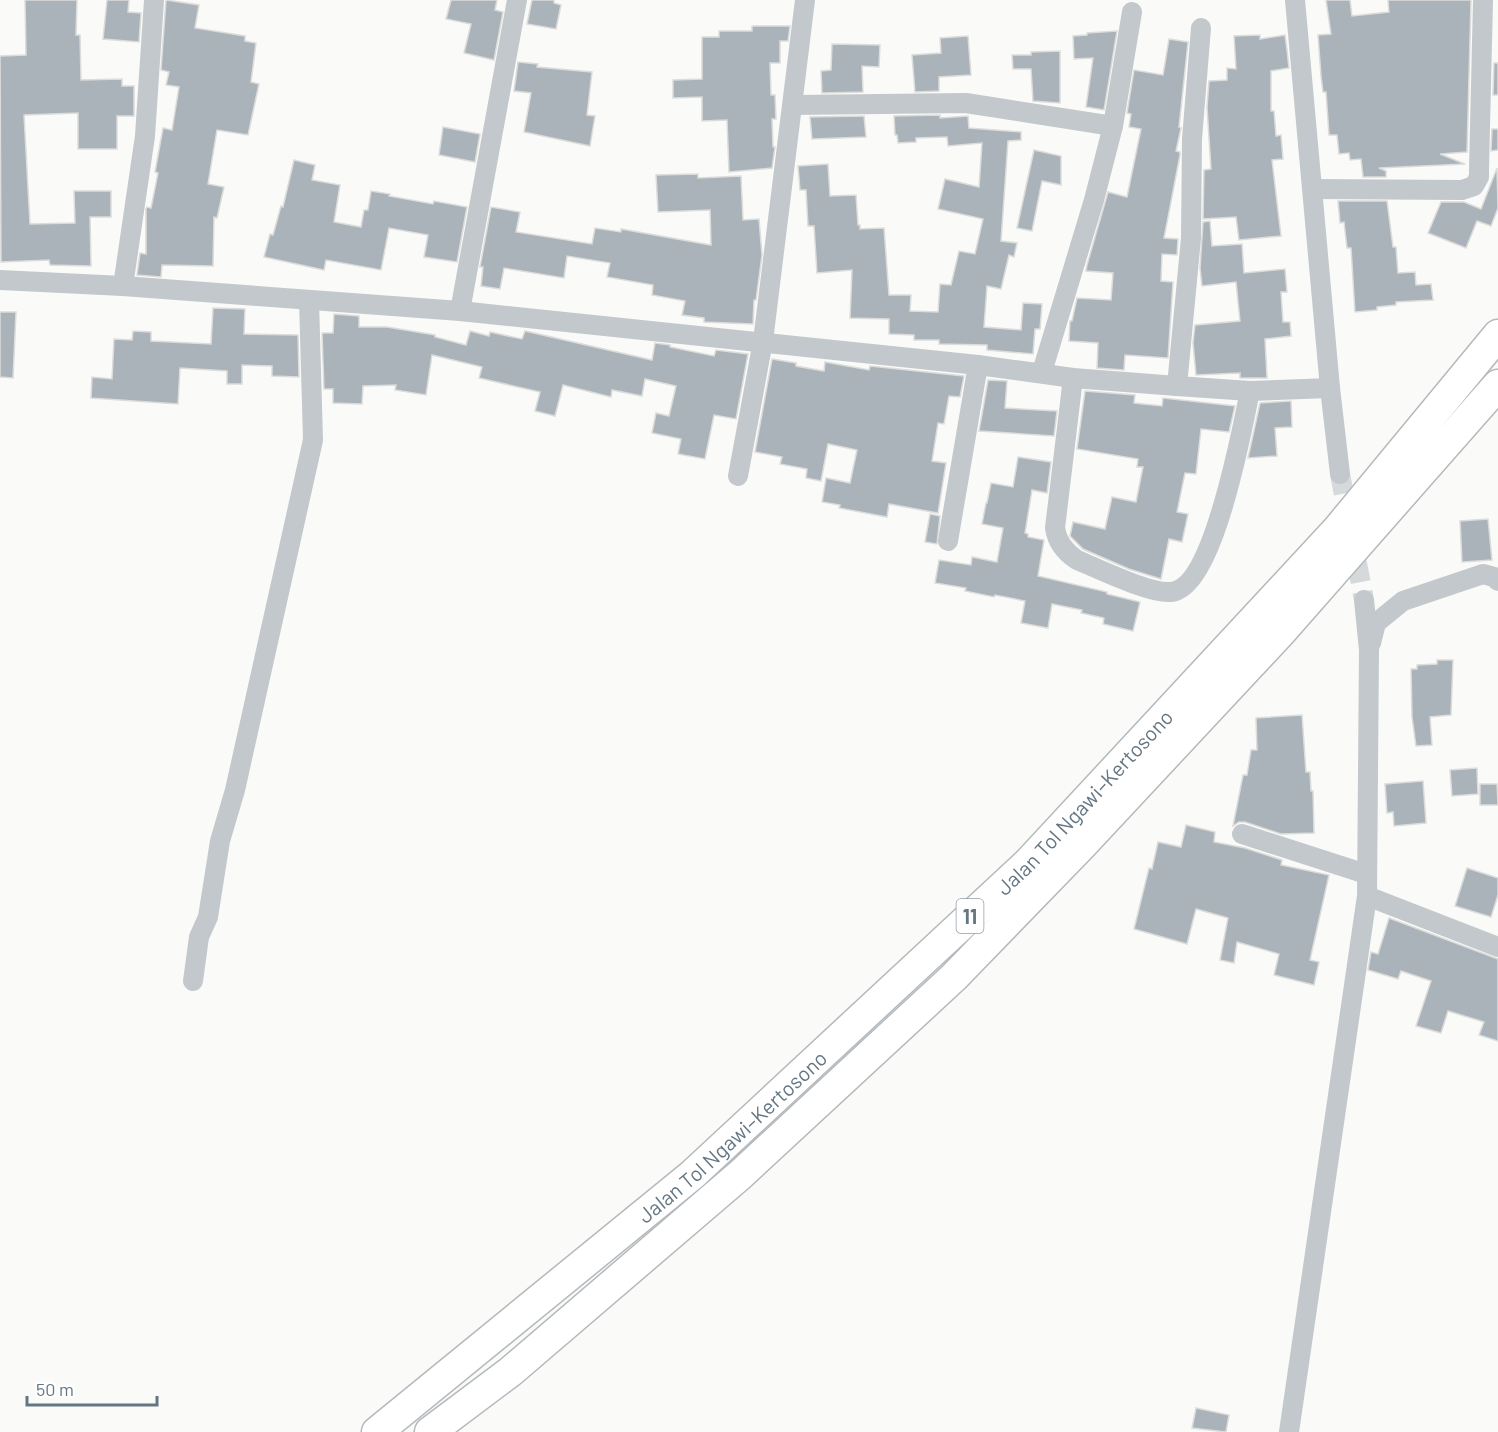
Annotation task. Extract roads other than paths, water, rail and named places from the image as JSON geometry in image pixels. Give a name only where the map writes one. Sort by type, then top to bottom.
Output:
[{"type":"highway","name":"Jalan Tol Ngawi–Kertosono","points":[[377,1432],[692,1175],[1028,863],[1337,530],[1498,335]]},
{"type":"highway","name":"Jalan Tol Ngawi–Kertosono","points":[[430,1432],[510,1372],[740,1175],[954,977],[1082,845],[1280,633],[1498,386]]},
{"type":"street","points":[[123,286],[145,136],[154,0]]},
{"type":"street","points":[[460,311],[517,0]]},
{"type":"street","points":[[738,476],[763,341],[794,105],[805,0]]},
{"type":"street","points":[[1295,0],[1330,388],[1340,474]]},
{"type":"street","points":[[1313,189],[1462,190],[1471,189],[1474,186],[1479,177],[1483,0]]},
{"type":"street","points":[[1042,372],[1094,200],[1113,126],[1132,12]]},
{"type":"street","points":[[1177,386],[1191,238],[1192,139],[1201,28]]},
{"type":"street","points":[[794,105],[966,103],[1113,126]]},
{"type":"street","points":[[0,280],[123,286],[460,311],[763,341],[1042,372],[1073,378],[1250,391],[1330,388]]},
{"type":"street","points":[[193,981],[199,937],[208,917],[220,842],[235,790],[313,440],[309,300]]},
{"type":"street","points":[[948,541],[978,365]]},
{"type":"street","points":[[1073,378],[1054,528],[1056,537],[1068,555],[1077,560],[1156,591],[1164,592],[1183,589],[1194,577],[1220,519],[1250,391]]},
{"type":"street","points":[[1369,650],[1376,622],[1403,601],[1483,574],[1494,576],[1498,580]]},
{"type":"street","points":[[1289,1432],[1367,896],[1369,650],[1364,600]]},
{"type":"street","points":[[1242,834],[1366,874]]},
{"type":"street","points":[[1367,896],[1498,947]]},
{"type":"tunnel","points":[[1340,474],[1364,600]]}]
